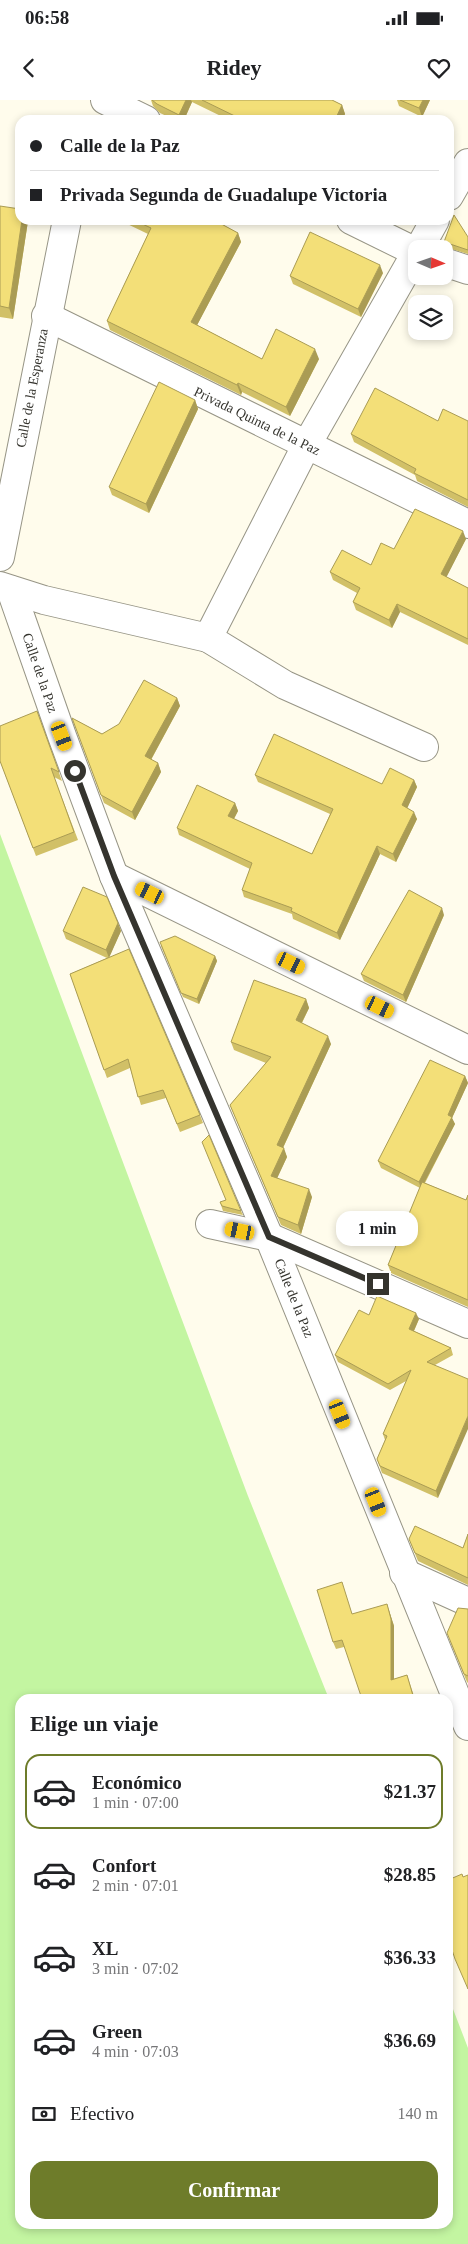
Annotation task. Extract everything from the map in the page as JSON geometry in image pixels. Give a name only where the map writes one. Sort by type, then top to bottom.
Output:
[{"type":"street","points":[[100,115],[105,100],[136,115]]},
{"type":"street","points":[[454,187],[468,163]]},
{"type":"street","name":"Calle de la Esperanza","points":[[0,557],[65,225]]},
{"type":"street","points":[[362,225],[408,247]]},
{"type":"street","points":[[423,240],[432,225]]},
{"type":"street","points":[[453,265],[468,270]]},
{"type":"street","points":[[208,638],[306,446],[408,267]]},
{"type":"street","name":"Privada Quinta de la Paz","points":[[46,316],[306,446],[468,524]]},
{"type":"street","points":[[6,588],[208,638],[285,685],[424,747]]},
{"type":"street","name":"Calle de la Paz","points":[[6,588],[114,876],[269,1237],[468,1726]]},
{"type":"street","points":[[114,876],[468,1050]]},
{"type":"street","points":[[210,1224],[269,1237],[468,1324]]},
{"type":"street","points":[[404,1572],[468,1602]]},
{"type":"green space","points":[[0,834],[248,1496],[327,1694],[15,1694],[15,2229],[453,2229],[453,2009],[468,2048],[468,2244],[0,2244]]},
{"type":"building","points":[[152,100],[186,100],[179,115]]},
{"type":"building","points":[[202,100],[332,100],[342,105],[337,115],[233,115]]},
{"type":"building","points":[[400,100],[423,100],[419,108]]},
{"type":"building","points":[[0,206],[15,208],[15,225],[21,225],[9,308],[0,306]]},
{"type":"building","points":[[454,215],[468,237],[468,250],[453,245],[453,240],[445,240],[450,225],[454,225]]},
{"type":"building","points":[[145,225],[223,225],[238,233],[191,322],[262,359],[276,329],[315,349],[286,407],[107,321],[151,228]]},
{"type":"building","points":[[310,232],[380,265],[358,309],[290,276]]},
{"type":"building","points":[[159,382],[195,400],[146,504],[109,487]]},
{"type":"building","points":[[375,388],[438,421],[443,409],[468,421],[468,500],[414,473],[416,469],[351,434]]},
{"type":"building","points":[[415,509],[463,531],[441,574],[468,588],[468,639],[397,604],[389,620],[353,602],[360,588],[330,572],[342,550],[371,565],[381,543],[394,549]]},
{"type":"building","points":[[144,680],[177,698],[145,756],[158,763],[132,812],[101,795],[72,718],[102,734],[119,724]]},
{"type":"building","points":[[37,711],[59,772],[51,768],[74,832],[33,848],[0,761],[0,726]]},
{"type":"building","points":[[274,734],[382,784],[390,768],[414,780],[402,805],[414,812],[393,854],[377,846],[337,933],[291,911],[292,908],[242,890],[252,863],[177,828],[197,785],[235,803],[228,816],[312,854],[333,809],[255,775]]},
{"type":"building","points":[[83,887],[107,897],[118,923],[106,950],[63,931]]},
{"type":"building","points":[[409,890],[442,908],[403,995],[361,974]]},
{"type":"building","points":[[175,936],[215,956],[197,999],[181,993],[160,942]]},
{"type":"building","points":[[129,949],[200,1115],[177,1124],[163,1090],[138,1097],[128,1059],[104,1070],[70,974]]},
{"type":"building","points":[[254,980],[306,999],[296,1020],[328,1036],[277,1145],[284,1148],[271,1176],[309,1189],[298,1225],[278,1217],[230,1105],[271,1057],[231,1042]]},
{"type":"building","points":[[430,1060],[465,1076],[448,1115],[452,1117],[419,1182],[378,1161]]},
{"type":"building","points":[[209,1135],[241,1211],[222,1206],[220,1202],[226,1200],[202,1142]]},
{"type":"building","points":[[422,1182],[466,1200],[468,1195],[468,1300],[388,1265]]},
{"type":"building","points":[[377,1296],[416,1313],[409,1329],[451,1348],[427,1362],[468,1379],[468,1416],[436,1491],[380,1466],[377,1459],[387,1436],[383,1434],[411,1370],[388,1384],[335,1355],[359,1310],[369,1315]]},
{"type":"building","points":[[415,1526],[463,1548],[468,1534],[468,1578],[415,1553],[409,1539]]},
{"type":"building","points":[[342,1582],[352,1614],[387,1604],[391,1619],[391,1680],[407,1675],[413,1694],[360,1694],[342,1640],[333,1642],[317,1590]]},
{"type":"building","points":[[458,1608],[468,1609],[468,1676],[464,1674],[447,1633]]},
{"type":"building","points":[[462,1874],[463,1877],[468,1875],[468,1989],[453,1953],[453,1878]]},
{"type":"route","points":[[75,771],[114,876],[269,1237],[378,1284]]}]
